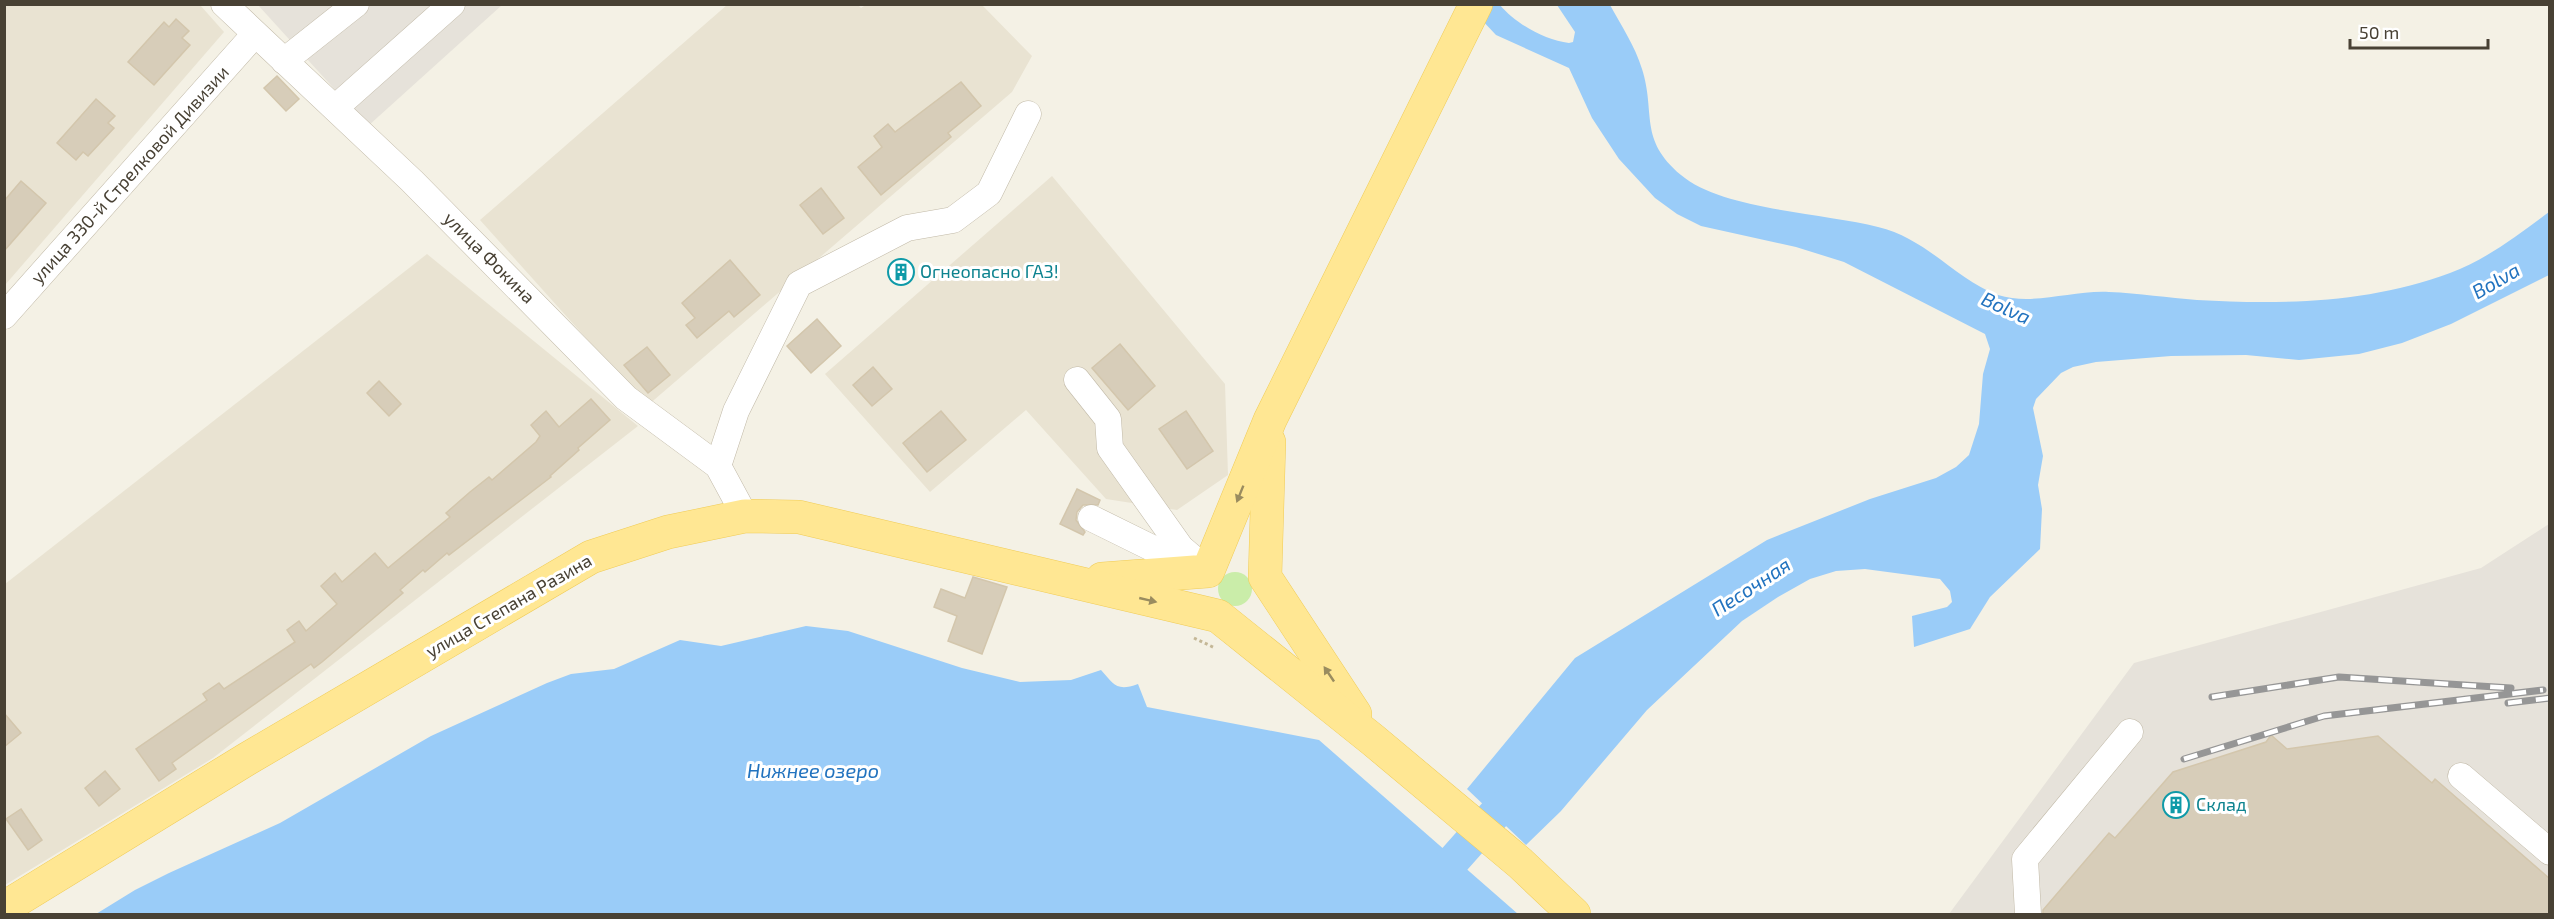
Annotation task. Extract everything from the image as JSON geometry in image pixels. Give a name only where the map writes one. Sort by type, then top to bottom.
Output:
[{"type":"main road","points":[[1476,4],[1270,420],[1204,580],[1205,601],[1218,616],[1373,740],[1520,863],[1574,915]]},
{"type":"main road","points":[[1218,616],[1238,621],[1256,613],[1266,596],[1270,420]]},
{"type":"main road","name":"улица Степана Разина","points":[[4,908],[247,759],[591,557],[668,532],[745,516],[800,517],[1218,616]]},
{"type":"main road","points":[[1070,581],[1208,571],[1223,558],[1243,557],[1260,568],[1373,740]]},
{"type":"street","points":[[284,61],[356,4]]},
{"type":"street","points":[[335,108],[452,4]]},
{"type":"street","name":"улица Фокина","points":[[235,8],[255,34],[412,181],[626,398],[718,466],[745,516]]},
{"type":"street","name":"улица 330-й Стрелковой Дивизии","points":[[4,316],[255,34]]},
{"type":"street","points":[[718,466],[736,411],[799,284],[908,228],[953,220],[989,193],[1028,114]]},
{"type":"street","points":[[1077,380],[1108,419],[1110,448],[1181,548],[1208,571]]},
{"type":"street","points":[[1091,518],[1160,552],[1181,548]]},
{"type":"street","points":[[2028,915],[2025,859],[2130,732]]},
{"type":"street","points":[[2461,776],[2550,852]]},
{"type":"shaded area","points":[[857,4],[861,8],[867,4],[982,5],[1032,56],[1012,92],[647,406],[480,220],[727,5]]},
{"type":"shaded area","points":[[5,5],[200,5],[224,32],[5,285]]},
{"type":"shaded area","points":[[258,5],[502,5],[368,126]]},
{"type":"shaded area","points":[[1052,176],[1225,384],[1228,475],[1177,510],[1106,499],[1026,410],[930,492],[825,374]]},
{"type":"shaded area","points":[[427,254],[638,426],[213,758],[5,885],[5,584]]},
{"type":"shaded area","points":[[2549,524],[2549,914],[1949,914],[2134,663],[2481,568]]},
{"type":"green space","points":[[1235,572],[1247,577],[1252,589],[1247,601],[1235,606],[1223,601],[1218,589],[1223,577]]},
{"type":"water","name":"Bolva","points":[[1474,5],[1500,5],[1531,30],[1569,43],[1573,42],[1575,32],[1557,5],[1610,5],[1632,44],[1642,69],[1653,137],[1668,162],[1681,175],[1699,187],[1721,196],[1775,209],[1856,222],[1896,233],[1927,250],[1969,280],[1998,295],[2025,299],[2109,292],[2229,302],[2293,302],[2357,296],[2420,283],[2463,268],[2502,246],[2549,212],[2549,275],[2451,324],[2402,343],[2359,354],[2299,360],[2246,355],[2171,356],[2096,362],[2073,367],[2061,373],[2036,399],[2033,408],[2043,456],[2038,485],[2042,509],[2040,549],[1990,597],[1970,629],[1914,647],[1912,616],[1947,607],[1952,602],[1950,591],[1940,579],[1865,569],[1836,571],[1810,579],[1742,621],[1647,710],[1561,811],[1526,845],[1467,789],[1575,658],[1767,540],[1870,499],[1936,478],[1956,467],[1969,455],[1979,424],[1983,374],[1990,349],[1985,334],[1844,262],[1796,247],[1701,226],[1677,214],[1655,198],[1619,159],[1592,118],[1569,68],[1496,35],[1480,18]]},
{"type":"water","name":"Нижнее озеро","points":[[806,626],[848,631],[962,668],[1020,682],[1071,680],[1101,670],[1120,687],[1138,684],[1147,707],[1319,740],[1518,914],[96,914],[135,890],[169,873],[280,823],[431,736],[547,683],[571,674],[614,669],[680,640],[721,646]]},
{"type":"building","points":[[176,19],[189,31],[182,38],[190,45],[154,85],[128,62],[164,22],[169,27]]},
{"type":"building","points":[[277,76],[299,99],[286,111],[264,88]]},
{"type":"building","points":[[961,82],[981,106],[948,133],[951,137],[881,195],[858,167],[882,147],[874,136],[888,124],[895,132]]},
{"type":"building","points":[[96,99],[115,116],[108,123],[114,128],[88,156],[83,152],[76,160],[57,143]]},
{"type":"building","points":[[21,181],[46,203],[4,251],[4,201]]},
{"type":"building","points":[[821,188],[844,218],[823,234],[800,205]]},
{"type":"building","name":"Огнеопасно ГАЗ!","points":[[901,259],[913,273],[901,284],[889,270]]},
{"type":"building","points":[[730,260],[760,295],[734,317],[729,311],[697,338],[686,325],[695,318],[682,303]]},
{"type":"building","points":[[817,319],[841,346],[811,373],[787,346]]},
{"type":"building","points":[[1120,344],[1155,386],[1128,410],[1092,368]]},
{"type":"building","points":[[647,347],[670,375],[648,393],[624,365]]},
{"type":"building","points":[[873,367],[892,389],[872,406],[853,385]]},
{"type":"building","points":[[379,381],[401,404],[389,416],[367,393]]},
{"type":"building","points":[[591,399],[610,420],[578,448],[579,450],[551,477],[449,555],[447,553],[425,572],[423,570],[400,590],[403,593],[322,662],[314,668],[311,664],[172,763],[176,769],[159,781],[136,749],[207,700],[203,694],[219,683],[224,689],[295,642],[287,630],[299,621],[306,631],[337,604],[321,586],[335,573],[342,582],[375,553],[388,568],[450,517],[446,513],[470,492],[489,477],[492,480],[536,442],[540,436],[531,425],[546,411],[559,427]]},
{"type":"building","points":[[941,411],[966,440],[927,472],[903,443]]},
{"type":"building","points":[[1186,411],[1213,451],[1187,469],[1159,429]]},
{"type":"building","points":[[1077,489],[1100,500],[1098,505],[1083,505],[1077,512],[1076,520],[1085,532],[1083,535],[1060,524]]},
{"type":"building","points":[[973,577],[1007,587],[982,654],[948,641],[957,616],[934,607],[941,589],[965,598]]},
{"type":"building","points":[[4,713],[21,733],[4,747]]},
{"type":"building","points":[[2271,735],[2287,749],[2378,736],[2432,783],[2435,779],[2550,879],[2550,915],[2043,915],[2043,910],[2109,833],[2115,838],[2173,772],[2266,742]]},
{"type":"building","points":[[105,771],[120,789],[99,806],[85,788]]},
{"type":"building","points":[[21,809],[42,840],[28,850],[6,819]]},
{"type":"waterway","name":"Песочная","points":[[1406,914],[1500,808]]},
{"type":"railway","points":[[2212,697],[2339,677],[2511,688]]},
{"type":"railway","points":[[2184,759],[2324,716],[2543,690]]},
{"type":"railway","points":[[2508,703],[2550,698]]},
{"type":"place","name":"Огнеопасно ГАЗ!","points":[[901,272]]},
{"type":"place","name":"Склад","points":[[2176,805]]}]
